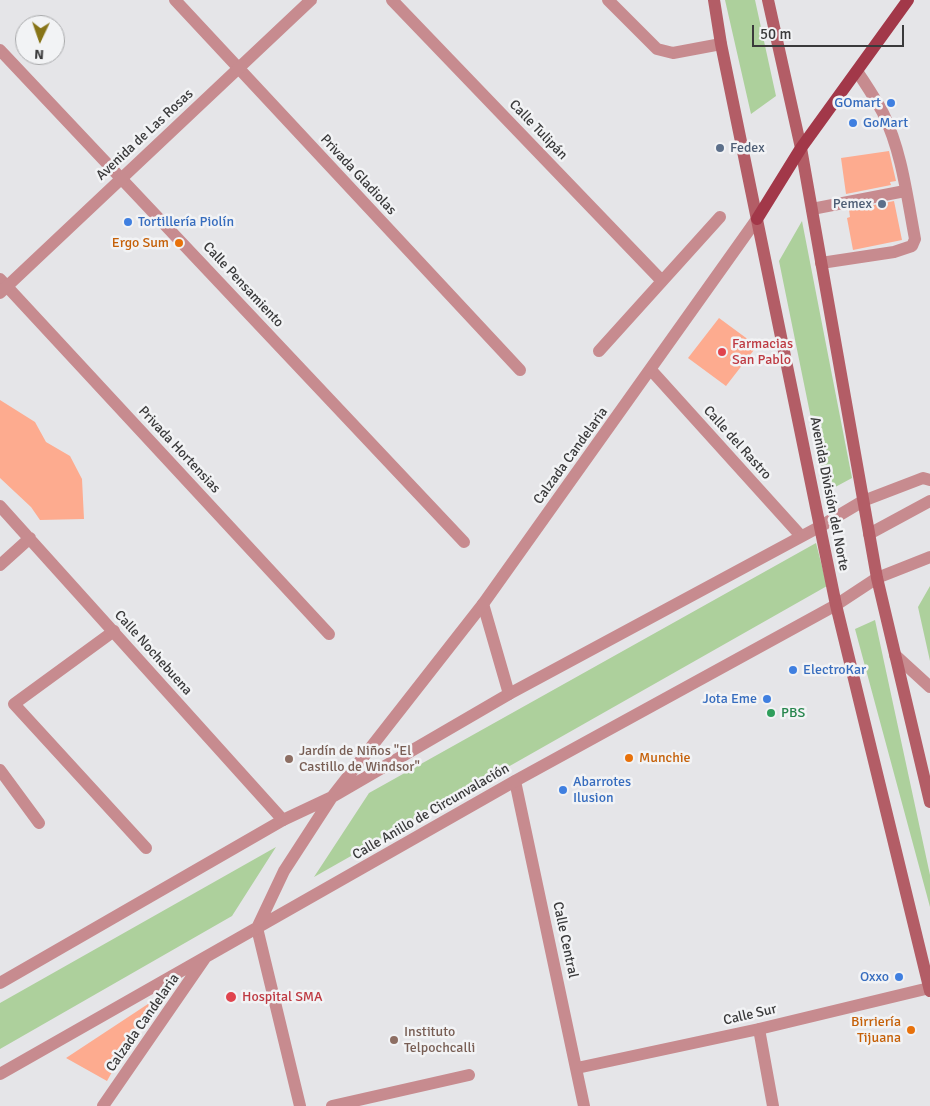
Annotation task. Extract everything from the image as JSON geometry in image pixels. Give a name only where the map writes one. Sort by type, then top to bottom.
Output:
[{"type":"main road","name":"Avenida División del Norte","points":[[714,0],[721,44],[836,605],[930,989]]},
{"type":"main road","points":[[768,0],[801,148],[877,578],[930,802]]},
{"type":"main road","name":"Calzada Candelaria","points":[[757,219],[801,148],[908,0]]},
{"type":"street","name":"Privada Gladiolas","points":[[175,0],[520,370]]},
{"type":"street","name":"Avenida de Las Rosas","points":[[2,286],[122,178],[311,0]]},
{"type":"street","name":"Calle Tulipán","points":[[392,0],[662,281]]},
{"type":"street","points":[[608,0],[657,49],[673,53],[721,44]]},
{"type":"street","name":"Calle Pensamiento","points":[[0,50],[464,542]]},
{"type":"street","points":[[821,263],[894,252],[912,246],[915,240],[900,160],[884,115],[857,71]]},
{"type":"street","points":[[812,209],[905,191]]},
{"type":"street","points":[[599,351],[720,217]]},
{"type":"street","name":"Calzada Candelaria","points":[[257,928],[284,871],[332,797],[483,604],[757,219]]},
{"type":"street","name":"Privada Hortensias","points":[[2,286],[329,634]]},
{"type":"street","name":"Calle del Rastro","points":[[651,370],[801,536]]},
{"type":"street","points":[[0,983],[283,820],[332,797],[509,694],[821,526],[863,501],[923,478],[930,480]]},
{"type":"street","points":[[869,534],[930,501]]},
{"type":"street","name":"Calle Nochebuena","points":[[0,506],[283,820]]},
{"type":"street","points":[[0,565],[30,538]]},
{"type":"street","name":"Calle Anillo de Circunvalación","points":[[0,1074],[515,781],[836,605],[877,578],[930,557]]},
{"type":"street","points":[[483,604],[509,694]]},
{"type":"street","points":[[114,631],[14,704],[146,848]]},
{"type":"street","points":[[895,655],[930,687]]},
{"type":"street","points":[[0,770],[39,823]]},
{"type":"street","name":"Calle Central","points":[[515,781],[584,1106]]},
{"type":"street","points":[[257,928],[300,1106]]},
{"type":"street","name":"Calzada Candelaria","points":[[104,1106],[207,956]]},
{"type":"street","name":"Calle Sur","points":[[577,1068],[930,989]]},
{"type":"street","points":[[759,1028],[773,1106]]},
{"type":"street","points":[[332,1106],[469,1075]]},
{"type":"green space","points":[[725,0],[755,0],[776,96],[751,114]]},
{"type":"green space","points":[[802,221],[852,478],[826,492],[779,261]]},
{"type":"green space","points":[[816,543],[827,586],[314,877],[369,793]]},
{"type":"green space","points":[[930,586],[930,661],[918,607]]},
{"type":"green space","points":[[875,620],[930,875],[930,907],[855,629]]},
{"type":"green space","points":[[276,847],[232,916],[0,1049],[0,1003]]},
{"type":"building","points":[[889,151],[896,181],[890,182],[891,185],[846,194],[841,158]]},
{"type":"building","points":[[894,201],[902,240],[853,250],[847,218],[850,217],[849,210]]},
{"type":"building","name":"Farmacias San Pablo","points":[[719,318],[757,346],[726,386],[688,358]]},
{"type":"building","points":[[0,400],[35,422],[46,442],[70,456],[82,479],[84,519],[40,520],[31,507],[0,478]]},
{"type":"building","points":[[151,1002],[107,1081],[66,1058]]},
{"type":"place","name":"GOmart","points":[[891,103]]},
{"type":"place","name":"GoMart","points":[[853,123]]},
{"type":"place","name":"Fedex","points":[[720,148]]},
{"type":"place","name":"Pemex","points":[[882,204]]},
{"type":"place","name":"Tortillería Piolín","points":[[128,222]]},
{"type":"place","name":"Ergo Sum","points":[[179,243]]},
{"type":"place","name":"Farmacias San Pablo","points":[[722,352]]},
{"type":"place","name":"ElectroKar","points":[[793,670]]},
{"type":"place","name":"Jota Eme","points":[[767,699]]},
{"type":"place","name":"PBS","points":[[771,713]]},
{"type":"place","name":"Munchie","points":[[629,758]]},
{"type":"place","name":"Jardín de Niños \"El Castillo de Windsor\"","points":[[289,759]]},
{"type":"place","name":"Abarrotes Ilusion","points":[[563,790]]},
{"type":"place","name":"Oxxo","points":[[899,977]]},
{"type":"place","name":"Hospital SMA","points":[[231,997]]},
{"type":"place","name":"Birriería Tijuana","points":[[911,1030]]},
{"type":"place","name":"Instituto Telpochcalli","points":[[394,1040]]}]
